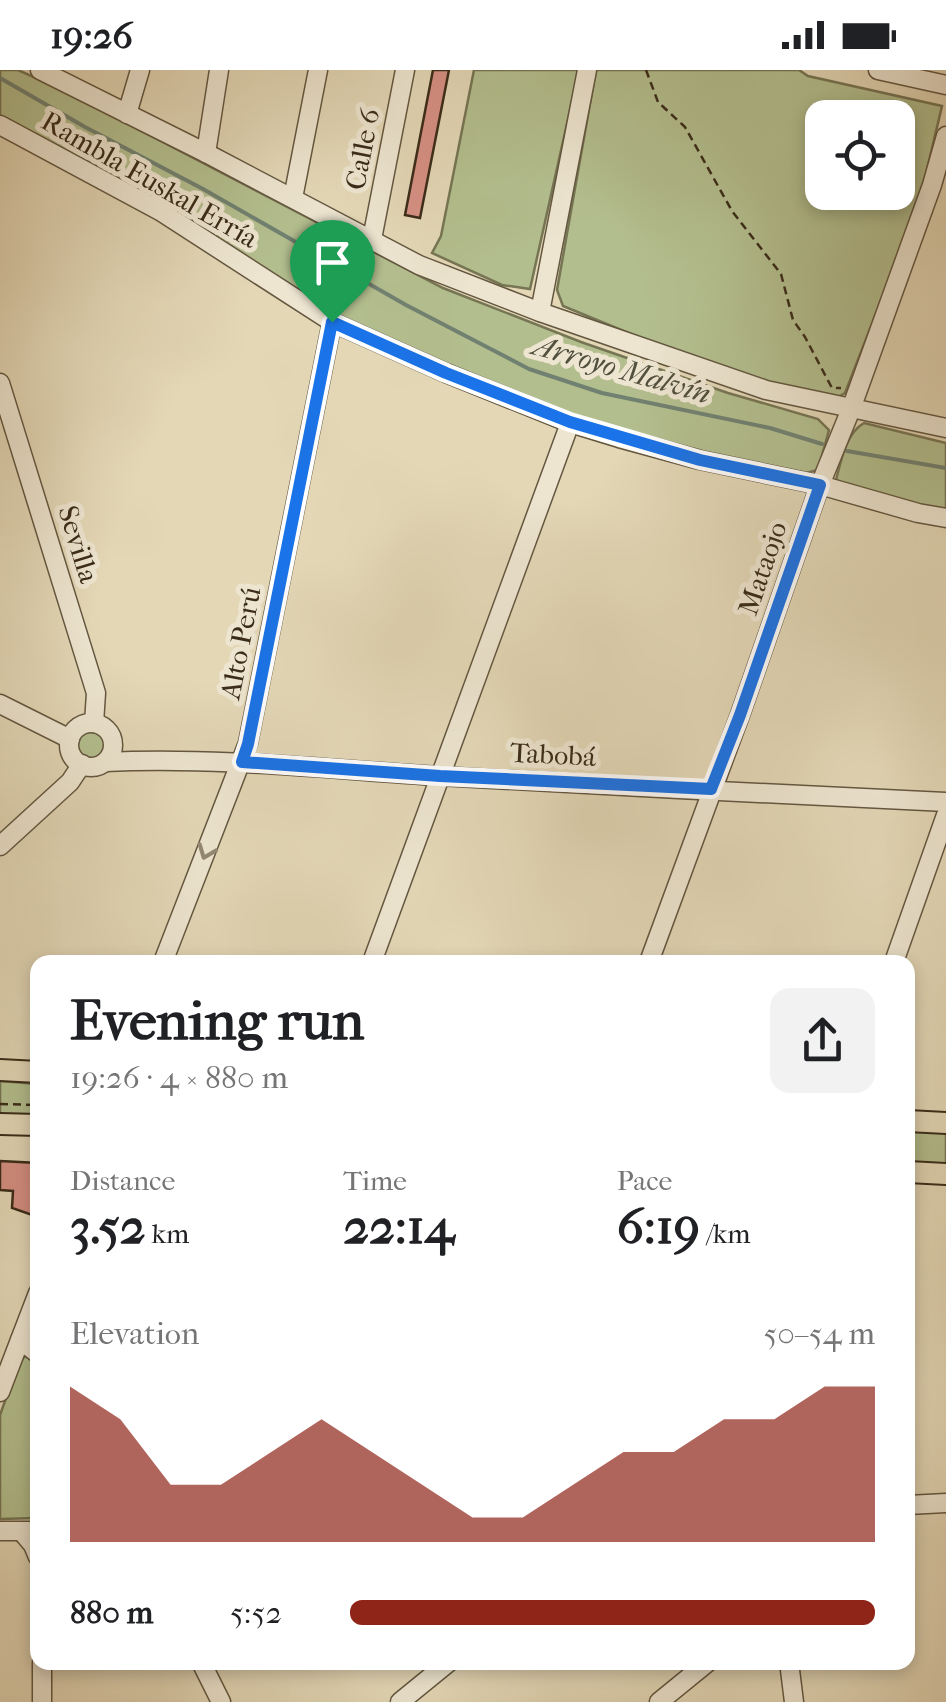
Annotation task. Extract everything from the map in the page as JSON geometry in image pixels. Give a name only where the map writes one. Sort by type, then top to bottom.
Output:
[{"type":"main road","points":[[0,1070],[30,1072]]},
{"type":"main road","points":[[915,1121],[946,1123]]},
{"type":"main road","points":[[0,1124],[30,1126]]},
{"type":"main road","points":[[915,1172],[946,1174]]},
{"type":"street","name":"Rambla Euskal Erría","points":[[40,70],[71,78],[128,114],[419,265],[540,312],[766,390],[946,428]]},
{"type":"street","points":[[128,114],[140,70]]},
{"type":"street","points":[[206,153],[219,70]]},
{"type":"street","points":[[292,198],[318,70]]},
{"type":"street","name":"Calle 6","points":[[372,239],[405,70]]},
{"type":"street","points":[[540,312],[587,70]]},
{"type":"street","points":[[878,70],[946,85]]},
{"type":"street","name":"Rambla Euskal Erría","points":[[0,126],[160,211],[332,322],[446,373],[570,422],[700,460],[820,485],[946,518]]},
{"type":"street","name":"Mataojo","points":[[652,955],[932,184],[946,136]]},
{"type":"street","name":"Alto Perú","points":[[166,955],[248,744],[332,322]]},
{"type":"street","name":"Sevilla","points":[[0,383],[96,694],[94,723]]},
{"type":"street","points":[[375,955],[570,422]]},
{"type":"street","points":[[0,704],[70,739]]},
{"type":"street","points":[[70,739],[82,725],[94,723]]},
{"type":"street","name":"Tabobá","points":[[94,723],[107,729],[124,746],[157,760]]},
{"type":"street","points":[[105,762],[112,750],[111,735]]},
{"type":"street","points":[[0,846],[70,782],[82,764],[73,756],[70,739]]},
{"type":"street","name":"Tabobá","points":[[82,764],[157,760],[242,762],[946,802]]},
{"type":"street","points":[[896,955],[946,816]]},
{"type":"street","points":[[0,1392],[30,1314]]},
{"type":"street","points":[[20,1340],[30,1348]]},
{"type":"street","points":[[915,1505],[946,1503]]},
{"type":"street","points":[[0,1522],[30,1528]]},
{"type":"street","points":[[0,1531],[30,1528]]},
{"type":"street","points":[[42,1670],[42,1702]]},
{"type":"street","points":[[205,1670],[219,1702]]},
{"type":"street","points":[[400,1702],[439,1670]]},
{"type":"street","points":[[659,1702],[698,1670]]},
{"type":"street","points":[[790,1670],[794,1702]]},
{"type":"path","points":[[646,70],[658,102],[684,127],[732,211],[780,274],[793,320],[832,388],[842,388]]},
{"type":"path","points":[[322,288],[340,255]]},
{"type":"path","points":[[0,1104],[30,1105]]},
{"type":"green space","points":[[0,70],[18,70],[65,91],[443,288],[581,342],[728,393],[818,419],[829,430],[818,470],[806,473],[683,448],[596,424],[485,383],[322,309],[0,119]]},
{"type":"green space","points":[[474,70],[579,70],[530,289],[502,285],[432,253],[441,236]]},
{"type":"green space","points":[[596,70],[799,70],[808,76],[942,106],[915,207],[915,100],[805,100],[805,210],[914,210],[845,393],[833,400],[716,369],[563,306],[557,290]]},
{"type":"green space","points":[[864,423],[946,443],[946,513],[836,480],[849,440]]},
{"type":"green space","points":[[91,728],[102,732],[106,743],[102,754],[91,758],[80,754],[76,743],[80,732]]},
{"type":"green space","points":[[0,1081],[30,1083],[30,1116],[0,1114]]},
{"type":"green space","points":[[915,1131],[946,1133],[946,1166],[915,1164]]},
{"type":"green space","points":[[25,1356],[30,1358],[30,1518],[0,1519],[0,1415],[19,1362]]},
{"type":"building","points":[[433,70],[449,70],[420,218],[405,215]]},
{"type":"building","points":[[0,1161],[30,1163],[30,1214],[12,1208],[13,1191],[0,1190]]},
{"type":"waterway","name":"Arroyo Malvín","points":[[0,78],[406,305],[529,369],[602,393],[770,428],[822,444]]},
{"type":"waterway","name":"Arroyo Malvín","points":[[847,451],[946,468]]},
{"type":"route","points":[[332,322],[570,422],[700,460],[820,485],[711,789],[242,762],[332,322]]}]
